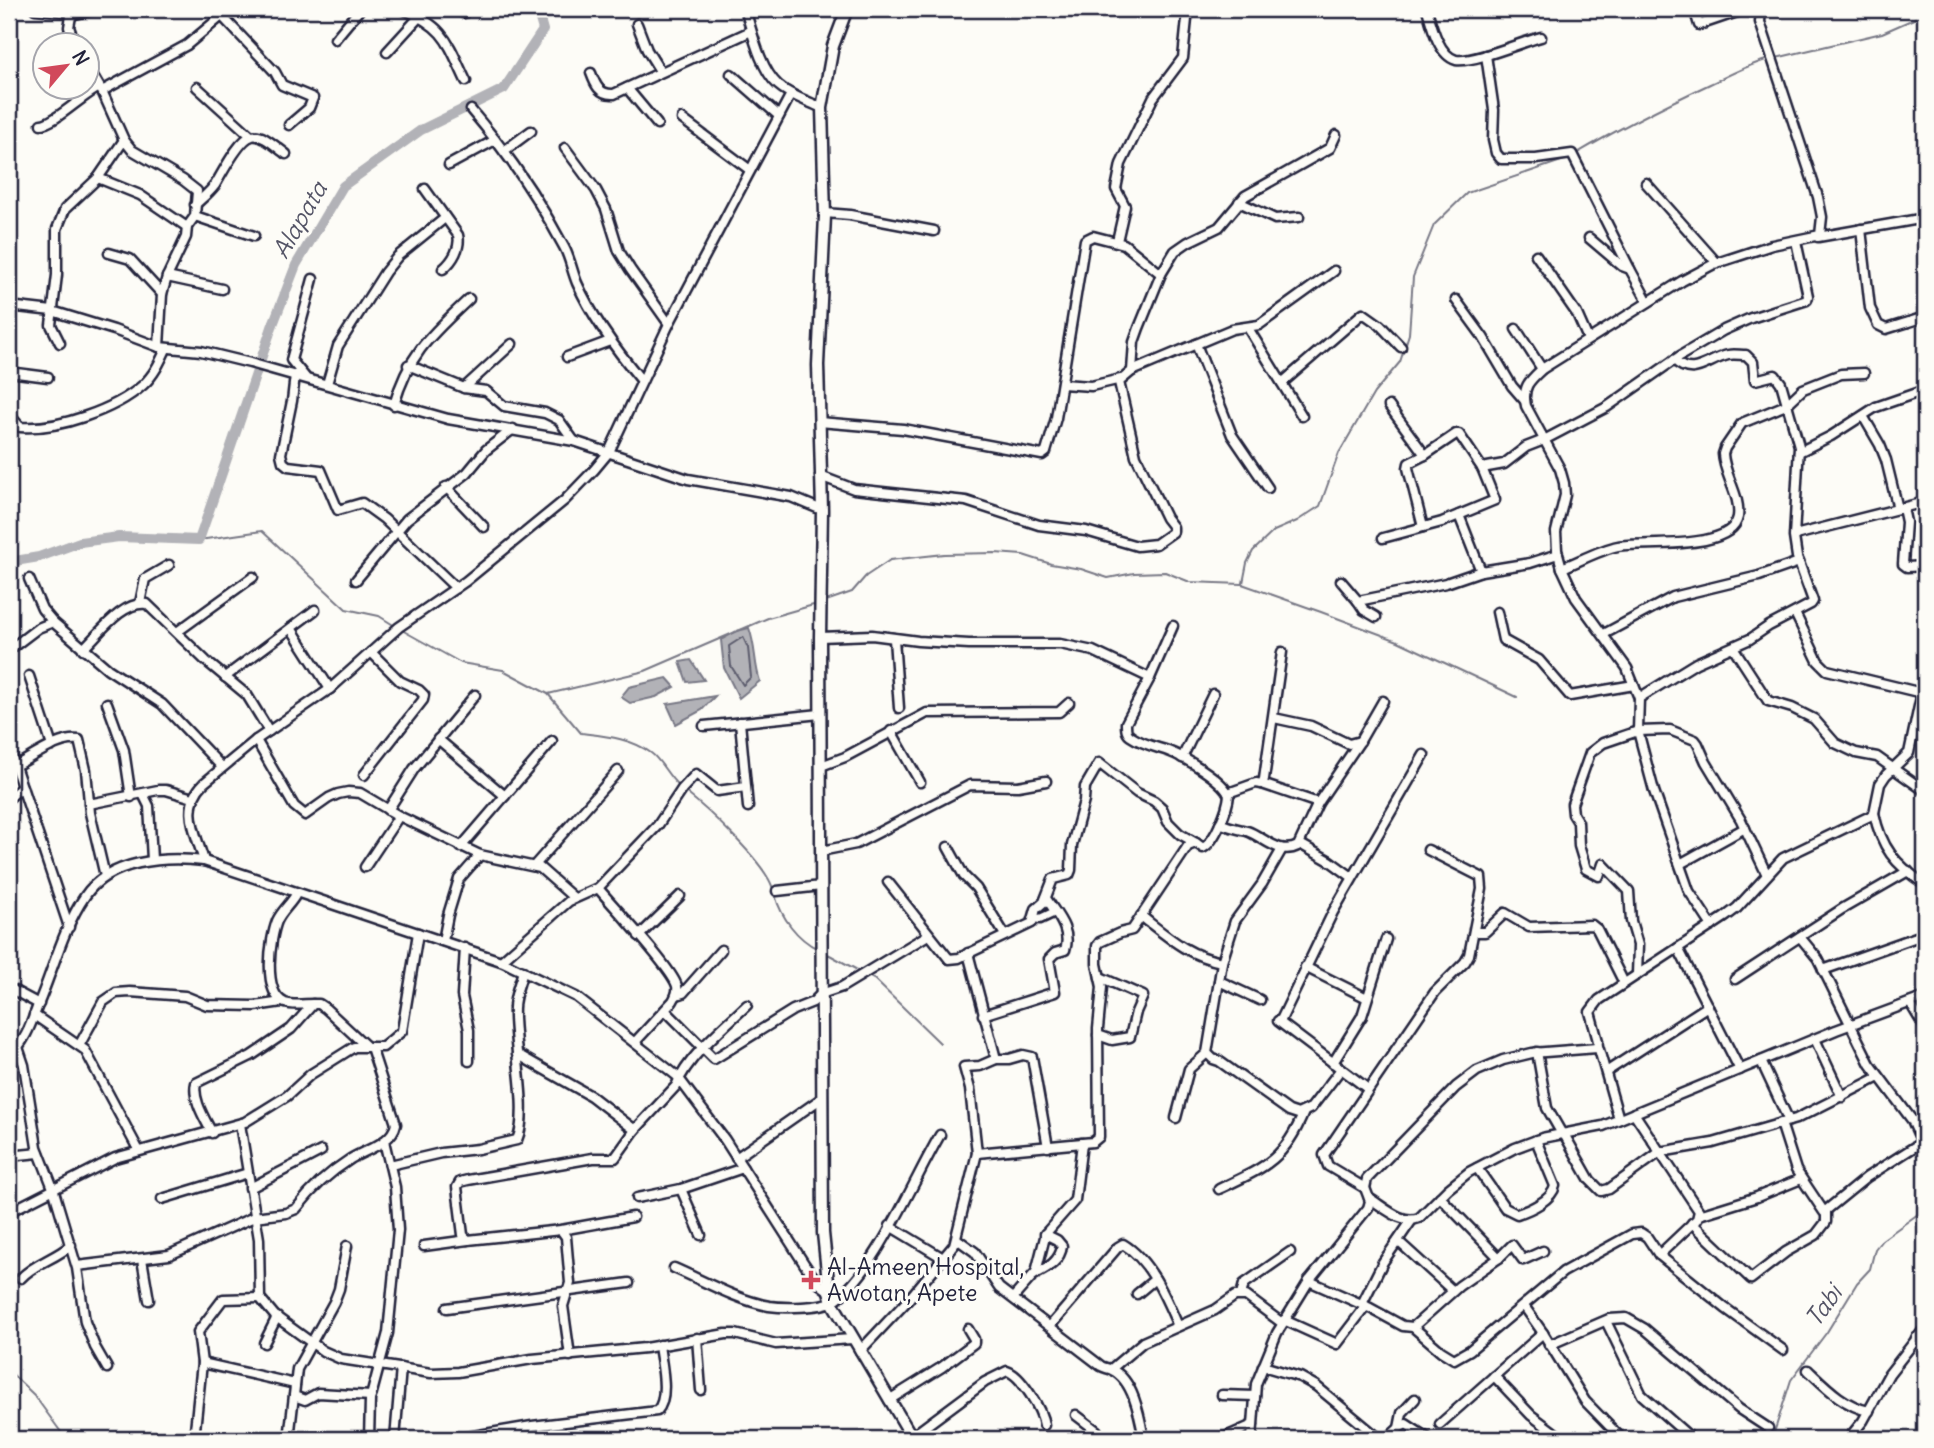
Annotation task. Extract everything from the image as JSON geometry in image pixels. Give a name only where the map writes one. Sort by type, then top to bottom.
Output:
[{"type":"main road","points":[[847,9],[834,46],[822,108],[825,213],[818,345],[822,510],[820,713],[823,1233],[830,1296],[852,1339],[912,1438]]},
{"type":"street","points":[[35,9],[68,12],[98,9]]},
{"type":"street","points":[[102,89],[187,44],[230,9]]},
{"type":"street","points":[[335,38],[360,9]]},
{"type":"street","points":[[403,9],[432,22],[441,32],[466,81]]},
{"type":"street","points":[[745,9],[769,74],[779,86],[822,108]]},
{"type":"street","points":[[1117,241],[1125,206],[1116,189],[1121,164],[1153,98],[1183,58],[1188,9]]},
{"type":"street","points":[[1427,9],[1446,53],[1457,60],[1486,55],[1541,37]]},
{"type":"street","points":[[1694,9],[1698,24],[1702,25],[1746,9]]},
{"type":"street","points":[[1761,9],[1760,22],[1818,197],[1822,217],[1818,237]]},
{"type":"street","points":[[71,12],[71,32]]},
{"type":"street","points":[[221,15],[275,72],[282,85],[313,99],[309,107],[289,125]]},
{"type":"street","points":[[387,52],[420,16]]},
{"type":"street","points":[[638,24],[647,50],[660,71]]},
{"type":"street","points":[[591,73],[595,85],[606,94],[614,94],[751,31]]},
{"type":"street","points":[[1486,55],[1496,153],[1501,159],[1536,159],[1572,154],[1648,302]]},
{"type":"street","points":[[731,74],[779,116]]},
{"type":"street","points":[[197,87],[251,136],[261,138],[286,154]]},
{"type":"street","points":[[626,88],[657,124]]},
{"type":"street","points":[[102,94],[124,141],[132,150],[197,191],[195,216],[187,227],[186,237],[167,276],[162,294],[159,347]]},
{"type":"street","points":[[204,861],[190,812],[193,798],[204,783],[256,740],[330,689],[397,629],[456,588],[565,500],[609,452],[669,324],[792,94]]},
{"type":"street","points":[[41,124],[50,123],[77,102]]},
{"type":"street","points":[[471,110],[532,190],[566,250],[577,282],[610,341],[642,380]]},
{"type":"street","points":[[682,119],[750,170]]},
{"type":"street","points":[[504,151],[531,131]]},
{"type":"street","points":[[1132,371],[1134,342],[1161,274],[1175,251],[1219,227],[1245,196],[1330,148],[1336,135]]},
{"type":"street","points":[[195,206],[213,187],[231,159],[251,136]]},
{"type":"street","points":[[450,165],[495,140]]},
{"type":"street","points":[[60,344],[51,326],[57,275],[57,229],[65,209],[99,178],[124,141]]},
{"type":"street","points":[[565,148],[596,190],[630,269],[669,324]]},
{"type":"street","points":[[99,178],[140,195],[187,227]]},
{"type":"street","points":[[1646,183],[1717,263]]},
{"type":"street","points":[[425,189],[459,240],[453,259],[443,268]]},
{"type":"street","points":[[1239,202],[1275,219],[1299,217]]},
{"type":"street","points":[[825,213],[934,231]]},
{"type":"street","points":[[195,216],[254,236]]},
{"type":"street","points":[[327,384],[338,346],[384,272],[398,256],[445,218]]},
{"type":"street","points":[[1525,401],[1525,388],[1542,369],[1682,281],[1717,263],[1772,245],[1925,218]]},
{"type":"street","points":[[1861,229],[1870,308],[1878,325],[1886,329],[1925,317]]},
{"type":"street","points":[[819,422],[903,429],[1039,456],[1046,452],[1051,440],[1085,240],[1093,236],[1124,244],[1161,274]]},
{"type":"street","points":[[1589,238],[1622,266],[1630,269]]},
{"type":"street","points":[[1482,468],[1504,464],[1527,447],[1607,407],[1674,360],[1739,323],[1807,300],[1796,242]]},
{"type":"street","points":[[109,253],[130,259],[162,294]]},
{"type":"street","points":[[1536,256],[1577,314],[1588,339]]},
{"type":"street","points":[[1062,384],[1091,386],[1121,379],[1132,371],[1232,329],[1259,326],[1334,271]]},
{"type":"street","points":[[167,276],[222,289]]},
{"type":"street","points":[[304,377],[291,360],[313,279]]},
{"type":"street","points":[[394,405],[408,365],[424,342],[468,299]]},
{"type":"street","points":[[1456,300],[1483,337],[1512,386],[1525,401],[1564,483],[1565,495],[1556,532],[1562,568],[1576,598],[1623,660],[1634,685],[1639,698],[1638,731],[1654,791],[1689,891],[1713,926]]},
{"type":"street","points":[[9,306],[52,312],[166,349],[154,373],[144,384],[122,400],[79,418],[52,425],[20,426],[9,410]]},
{"type":"street","points":[[1282,383],[1363,313],[1380,325],[1401,347]]},
{"type":"street","points":[[1248,328],[1302,416]]},
{"type":"street","points":[[1516,329],[1542,369]]},
{"type":"street","points":[[567,357],[610,341]]},
{"type":"street","points":[[464,387],[512,344]]},
{"type":"street","points":[[1196,344],[1232,435],[1268,488]]},
{"type":"street","points":[[159,347],[201,351],[250,363],[466,424],[513,429],[541,437],[574,441],[688,480],[790,497],[822,510]]},
{"type":"street","points":[[1639,698],[1696,663],[1733,647],[1813,601],[1799,562],[1794,535],[1799,452],[1797,436],[1781,383],[1774,375],[1755,380],[1753,362],[1746,355],[1727,356],[1688,369],[1681,367],[1674,360]]},
{"type":"street","points":[[408,365],[464,387],[486,391],[504,406],[545,413],[559,420],[574,441]]},
{"type":"street","points":[[9,372],[48,377]]},
{"type":"street","points":[[1562,568],[1617,546],[1639,543],[1664,546],[1716,537],[1728,531],[1738,519],[1738,507],[1723,459],[1724,448],[1739,425],[1786,404],[1803,388],[1841,374],[1864,373]]},
{"type":"street","points":[[295,375],[281,454],[283,463],[321,470],[338,510],[362,503],[456,588]]},
{"type":"street","points":[[820,476],[854,489],[966,501],[1039,525],[1086,531],[1137,546],[1156,544],[1172,535],[1173,527],[1136,456],[1120,385],[1121,379]]},
{"type":"street","points":[[1799,452],[1899,398],[1925,390]]},
{"type":"street","points":[[1389,406],[1425,455]]},
{"type":"street","points":[[1863,416],[1881,445],[1906,522],[1903,564],[1907,567],[1925,566]]},
{"type":"street","points":[[356,580],[396,531],[420,507],[467,472],[486,450],[513,429]]},
{"type":"street","points":[[1383,538],[1423,527],[1460,515],[1494,499],[1482,468],[1459,434],[1409,463],[1423,527]]},
{"type":"street","points":[[446,487],[484,527]]},
{"type":"street","points":[[1794,535],[1847,524],[1925,502]]},
{"type":"street","points":[[1460,515],[1481,571]]},
{"type":"street","points":[[1358,601],[1446,583],[1481,571],[1530,563],[1558,554]]},
{"type":"street","points":[[1604,634],[1673,597],[1759,576],[1799,562]]},
{"type":"street","points":[[140,603],[145,579],[169,565]]},
{"type":"street","points":[[177,632],[253,577]]},
{"type":"street","points":[[29,579],[42,608],[53,622],[108,670],[162,704],[222,768]]},
{"type":"street","points":[[1340,581],[1364,610],[1376,617]]},
{"type":"street","points":[[83,649],[122,612],[140,603],[147,604],[247,695],[269,731]]},
{"type":"street","points":[[225,677],[315,610]]},
{"type":"street","points":[[1497,612],[1503,640],[1539,660],[1570,696],[1634,685]]},
{"type":"street","points":[[1795,613],[1818,661],[1827,670],[1923,693]]},
{"type":"street","points":[[9,650],[38,628],[53,622]]},
{"type":"street","points":[[888,882],[949,959],[960,958],[1032,923],[1036,909],[1043,904],[1053,879],[1069,875],[1072,845],[1085,787],[1099,763],[1136,793],[1162,808],[1168,822],[1180,834],[1203,848],[1208,845],[1228,802],[1228,793],[1224,786],[1182,758],[1131,737],[1126,723],[1173,626]]},
{"type":"street","points":[[291,628],[330,689]]},
{"type":"street","points":[[820,637],[872,635],[969,644],[1060,644],[1093,651],[1150,678]]},
{"type":"street","points":[[894,639],[899,708]]},
{"type":"street","points":[[1733,647],[1768,701],[1792,708],[1814,719],[1835,743],[1877,757],[1925,792]]},
{"type":"street","points":[[364,775],[423,700],[424,695],[400,681],[371,652]]},
{"type":"street","points":[[1262,784],[1282,652]]},
{"type":"street","points":[[29,676],[52,746]]},
{"type":"street","points":[[1925,678],[1909,753],[1880,784],[1874,813],[1885,848],[1925,884]]},
{"type":"street","points":[[1182,758],[1213,694]]},
{"type":"street","points":[[388,810],[414,769],[475,695]]},
{"type":"street","points":[[1220,823],[1234,830],[1246,831],[1282,849],[1291,849],[1300,844],[1318,803],[1360,741],[1383,701]]},
{"type":"street","points":[[107,703],[124,750],[131,797]]},
{"type":"street","points":[[821,766],[845,757],[927,713],[1059,712],[1069,704]]},
{"type":"street","points":[[704,726],[820,713]]},
{"type":"street","points":[[1274,718],[1311,726],[1349,744],[1360,741]]},
{"type":"street","points":[[740,722],[748,807]]},
{"type":"street","points":[[1637,975],[1638,945],[1631,921],[1629,891],[1603,864],[1599,876],[1586,869],[1579,846],[1578,822],[1573,814],[1572,804],[1593,750],[1603,743],[1638,731],[1670,730],[1695,740],[1745,828],[1767,875]]},
{"type":"street","points":[[891,731],[920,782]]},
{"type":"street","points":[[15,766],[52,746],[72,739],[80,743],[89,804],[105,876]]},
{"type":"street","points":[[438,739],[505,796]]},
{"type":"street","points":[[256,740],[294,806],[302,815],[329,797],[348,792],[360,793],[399,816],[480,855],[534,866],[574,898]]},
{"type":"street","points":[[461,847],[552,741]]},
{"type":"street","points":[[9,748],[69,927]]},
{"type":"street","points":[[1368,1089],[1278,1021],[1352,877],[1424,755]]},
{"type":"street","points":[[534,866],[618,771]]},
{"type":"street","points":[[501,961],[574,898],[598,888],[658,825],[696,774],[717,791],[746,787]]},
{"type":"street","points":[[821,851],[856,844],[970,785],[1018,786],[1046,781]]},
{"type":"street","points":[[1228,793],[1256,783],[1318,803]]},
{"type":"street","points":[[9,798],[22,787]]},
{"type":"street","points":[[89,804],[166,790],[193,798]]},
{"type":"street","points":[[143,794],[149,806],[152,860]]},
{"type":"street","points":[[1619,1119],[1591,1018],[1592,1007],[1737,908],[1783,858],[1874,813]]},
{"type":"street","points":[[365,867],[399,816]]},
{"type":"street","points":[[1680,863],[1745,828]]},
{"type":"street","points":[[976,1153],[1097,1140],[1100,1131],[1098,1035],[1102,987],[1097,946],[1100,942],[1132,930],[1183,852],[1196,843]]},
{"type":"street","points":[[1300,844],[1352,877]]},
{"type":"street","points":[[948,847],[964,876],[976,888],[1005,935]]},
{"type":"street","points":[[1176,1118],[1189,1069],[1207,1053],[1222,962],[1235,921],[1262,884],[1282,849]]},
{"type":"street","points":[[1365,1188],[1328,1166],[1324,1155],[1435,992],[1465,962],[1475,932],[1482,889],[1481,877],[1428,850]]},
{"type":"street","points":[[443,941],[459,879],[480,855]]},
{"type":"street","points":[[9,1056],[18,1047],[34,1016],[69,927],[84,897],[105,876],[152,860],[169,858],[204,861],[501,961],[576,997],[636,1041],[679,1078],[743,1168],[805,1265],[830,1296]]},
{"type":"street","points":[[1735,979],[1842,909],[1908,871]]},
{"type":"street","points":[[777,891],[821,886]]},
{"type":"street","points":[[598,888],[673,979],[677,986],[677,995]]},
{"type":"street","points":[[282,1002],[274,993],[270,979],[274,939],[278,920],[296,894]]},
{"type":"street","points":[[639,936],[680,896]]},
{"type":"street","points":[[983,1015],[1055,992],[1049,959],[1055,953],[1065,950],[1068,939],[1063,924],[1046,898]]},
{"type":"street","points":[[1034,918],[1040,919],[1055,912]]},
{"type":"street","points":[[1475,932],[1485,932],[1506,913],[1529,926],[1592,925],[1597,929],[1624,983]]},
{"type":"street","points":[[1141,916],[1188,952],[1222,962]]},
{"type":"street","points":[[9,1212],[115,1158],[240,1124],[287,1096],[311,1074],[354,1047],[383,1047],[402,1031],[418,933]]},
{"type":"street","points":[[665,1010],[703,1049],[716,1058],[793,1010],[813,1002],[821,994],[842,987],[928,934]]},
{"type":"street","points":[[1823,970],[1925,934]]},
{"type":"street","points":[[1800,937],[1808,944],[1823,970],[1860,1046],[1879,1077],[1912,1120],[1924,1145],[1867,1177],[1826,1211]]},
{"type":"street","points":[[1333,1063],[1354,1032],[1386,939]]},
{"type":"street","points":[[465,948],[462,996],[469,1030],[469,1061]]},
{"type":"street","points":[[1678,948],[1740,1070]]},
{"type":"street","points":[[636,1041],[721,950]]},
{"type":"street","points":[[968,953],[996,1059]]},
{"type":"street","points":[[1305,967],[1367,998]]},
{"type":"street","points":[[390,1165],[517,1140],[521,1101],[514,1009],[523,971]]},
{"type":"street","points":[[1098,1035],[1112,1040],[1130,1037],[1143,996],[1100,977]]},
{"type":"street","points":[[1219,981],[1259,1000]]},
{"type":"street","points":[[9,988],[39,1004]]},
{"type":"street","points":[[77,1266],[176,1253],[254,1217],[296,1209],[348,1160],[384,1140],[395,1130],[396,1124],[368,1047],[321,1004],[282,1002],[254,1006],[207,1005],[185,996],[116,993],[103,1002],[80,1044]]},
{"type":"street","points":[[1369,1198],[1398,1216],[1412,1220],[1419,1218],[1440,1197],[1477,1168],[1535,1140],[1590,1129],[1619,1119],[1925,997]]},
{"type":"street","points":[[1910,1003],[1925,1028]]},
{"type":"street","points":[[212,1133],[199,1106],[194,1090],[196,1083],[251,1056],[291,1029],[313,1004]]},
{"type":"street","points":[[468,1240],[463,1236],[461,1224],[457,1188],[460,1182],[593,1158],[613,1158],[635,1129],[676,1086],[679,1078],[703,1049],[747,1005]]},
{"type":"street","points":[[1606,1072],[1708,1006]]},
{"type":"street","points":[[34,1016],[80,1044],[94,1063],[110,1100],[139,1151]]},
{"type":"street","points":[[1815,1039],[1842,1097]]},
{"type":"street","points":[[1252,1439],[1256,1384],[1263,1366],[1283,1321],[1308,1281],[1370,1203],[1365,1188],[1367,1179],[1455,1087],[1478,1071],[1503,1060],[1537,1052],[1595,1049],[1598,1046]]},
{"type":"street","points":[[18,1047],[24,1065],[39,1153],[54,1188],[77,1266],[85,1322],[91,1340],[107,1368]]},
{"type":"street","points":[[1537,1052],[1547,1108],[1590,1180],[1601,1191],[1609,1189],[1660,1152],[1713,1143],[1785,1122],[1879,1077]]},
{"type":"street","points":[[1207,1053],[1289,1111],[1304,1112]]},
{"type":"street","points":[[517,1054],[591,1096],[635,1129]]},
{"type":"street","points":[[860,1351],[908,1300],[957,1239],[976,1153],[970,1088],[964,1067],[1023,1055],[1032,1057],[1048,1147]]},
{"type":"street","points":[[1761,1061],[1785,1122],[1801,1179],[1820,1209],[1826,1211]]},
{"type":"street","points":[[1219,1189],[1270,1164],[1285,1149],[1304,1112],[1311,1108],[1342,1069]]},
{"type":"street","points":[[736,1158],[821,1098]]},
{"type":"street","points":[[1634,1113],[1693,1200],[1699,1215]]},
{"type":"street","points":[[240,1124],[259,1239],[260,1298],[277,1317],[310,1344],[341,1359],[431,1373],[458,1372],[532,1359],[735,1334],[776,1344],[852,1339]]},
{"type":"street","points":[[674,1268],[769,1306],[810,1306],[859,1277],[940,1135]]},
{"type":"street","points":[[369,1439],[371,1396],[388,1333],[398,1230],[397,1201],[384,1140]]},
{"type":"street","points":[[1477,1168],[1505,1208],[1517,1214],[1528,1210],[1550,1196],[1555,1186],[1535,1140]]},
{"type":"street","points":[[1034,1275],[1045,1234],[1075,1200],[1082,1143]]},
{"type":"street","points":[[250,1188],[321,1151]]},
{"type":"street","points":[[9,1156],[39,1153]]},
{"type":"street","points":[[637,1198],[681,1189],[743,1168]]},
{"type":"street","points":[[163,1199],[248,1172]]},
{"type":"street","points":[[1659,1255],[1699,1215],[1757,1197],[1801,1179]]},
{"type":"street","points":[[681,1189],[701,1235]]},
{"type":"street","points":[[1440,1197],[1499,1258]]},
{"type":"street","points":[[1692,1223],[1751,1279],[1786,1252],[1816,1235],[1826,1222],[1826,1211]]},
{"type":"street","points":[[424,1246],[561,1230],[633,1217]]},
{"type":"street","points":[[1111,1370],[1143,1342],[1215,1310],[1241,1295],[1283,1321],[1337,1345],[1364,1305],[1375,1277],[1412,1220]]},
{"type":"street","points":[[890,1226],[943,1258]]},
{"type":"street","points":[[561,1230],[566,1237],[570,1283],[563,1306],[570,1356]]},
{"type":"street","points":[[1308,1281],[1364,1305],[1403,1326],[1413,1327],[1441,1352],[1454,1359],[1469,1350],[1563,1272],[1632,1234],[1641,1233],[1647,1237],[1659,1255],[1783,1350]]},
{"type":"street","points":[[1013,1298],[1034,1275],[1049,1266],[1061,1253],[1062,1246],[1057,1240],[1045,1234]]},
{"type":"street","points":[[957,1239],[975,1252],[993,1280],[1013,1298],[1101,1366],[1111,1370],[1130,1390],[1144,1439]]},
{"type":"street","points":[[1398,1241],[1452,1291]]},
{"type":"street","points":[[21,1278],[33,1268],[57,1257],[71,1245]]},
{"type":"street","points":[[1050,1326],[1120,1245],[1126,1246],[1155,1279],[1178,1326]]},
{"type":"street","points":[[1413,1327],[1452,1291],[1513,1245],[1523,1260],[1543,1251]]},
{"type":"street","points":[[289,1439],[297,1369],[339,1289],[347,1246]]},
{"type":"street","points":[[1241,1295],[1244,1284],[1290,1252]]},
{"type":"street","points":[[142,1259],[149,1300]]},
{"type":"street","points":[[1137,1294],[1155,1279]]},
{"type":"street","points":[[447,1308],[629,1283]]},
{"type":"street","points":[[194,1439],[202,1363],[198,1332],[220,1301],[227,1297],[260,1298]]},
{"type":"street","points":[[1524,1306],[1544,1333],[1585,1401],[1615,1437]]},
{"type":"street","points":[[264,1343],[277,1317]]},
{"type":"street","points":[[1549,1345],[1606,1321],[1626,1318],[1646,1329],[1739,1409],[1768,1428]]},
{"type":"street","points":[[1606,1321],[1642,1395],[1692,1439]]},
{"type":"street","points":[[1848,1439],[1869,1411],[1889,1374],[1925,1328]]},
{"type":"street","points":[[889,1400],[942,1367],[974,1343],[975,1339],[968,1329]]},
{"type":"street","points":[[1440,1424],[1544,1333]]},
{"type":"street","points":[[697,1338],[701,1390]]},
{"type":"street","points":[[1916,1338],[1925,1344]]},
{"type":"street","points":[[454,1439],[532,1426],[657,1411],[662,1405],[663,1393],[659,1345]]},
{"type":"street","points":[[202,1363],[295,1384]]},
{"type":"street","points":[[1263,1366],[1300,1377],[1316,1385],[1380,1439]]},
{"type":"street","points":[[395,1439],[401,1368]]},
{"type":"street","points":[[1808,1370],[1846,1402],[1855,1408],[1869,1411]]},
{"type":"street","points":[[912,1438],[985,1382],[1007,1371],[1013,1373],[1041,1411],[1044,1425]]},
{"type":"street","points":[[1494,1376],[1531,1415],[1563,1439]]},
{"type":"street","points":[[294,1396],[305,1400],[318,1393],[371,1396]]},
{"type":"street","points":[[1222,1395],[1255,1396]]},
{"type":"street","points":[[1399,1428],[1402,1412],[1415,1398]]},
{"type":"street","points":[[1076,1415],[1097,1431],[1098,1439]]},
{"type":"street","points":[[1221,1439],[1253,1425]]},
{"type":"street","points":[[1387,1439],[1399,1428],[1409,1425],[1429,1439]]},
{"type":"street","points":[[1922,1439],[1925,1434]]},
{"type":"water","points":[[749,628],[760,681],[739,698],[724,668],[721,640]]},
{"type":"water","points":[[691,660],[704,680],[687,682],[680,662]]},
{"type":"water","points":[[667,678],[675,687],[656,697],[630,703],[621,697],[629,687]]},
{"type":"water","points":[[715,696],[702,710],[676,724],[667,704]]},
{"type":"waterway","name":"Alapata","points":[[9,562],[39,557],[80,542],[119,537],[199,540],[296,265],[343,186],[421,130],[504,89],[543,30],[537,9]]},
{"type":"waterway","points":[[1776,58],[1882,33],[1925,14]]},
{"type":"waterway","points":[[1574,155],[1675,101],[1770,59]]},
{"type":"waterway","points":[[1243,583],[1247,563],[1253,551],[1274,531],[1297,521],[1320,506],[1339,453],[1374,393],[1400,362],[1409,334],[1413,277],[1434,225],[1467,193],[1570,158]]},
{"type":"waterway","points":[[199,540],[262,531],[346,609],[379,616],[395,626]]},
{"type":"waterway","points":[[826,601],[852,592],[866,576],[890,560],[944,554],[1023,555],[1108,578],[1134,573],[1165,572],[1190,582],[1242,584],[1321,612],[1398,641],[1517,697]]},
{"type":"waterway","points":[[548,694],[645,671],[768,618],[817,604]]},
{"type":"waterway","points":[[400,629],[461,663],[503,670],[548,694],[581,733],[618,738],[643,748],[655,756],[680,787]]},
{"type":"waterway","points":[[684,791],[748,851],[773,889]]},
{"type":"waterway","points":[[775,895],[791,926],[810,945],[818,949]]},
{"type":"waterway","points":[[826,953],[861,972]]},
{"type":"waterway","points":[[866,975],[875,980],[940,1043]]},
{"type":"waterway","name":"Tabi","points":[[1772,1439],[1791,1380],[1827,1332],[1857,1283],[1870,1269],[1875,1249],[1882,1240],[1925,1209]]},
{"type":"waterway","points":[[9,1371],[34,1395],[66,1439]]},
{"type":"place","name":"Al-Ameen Hospital, Awotan, Apete","points":[[811,1280]]}]
